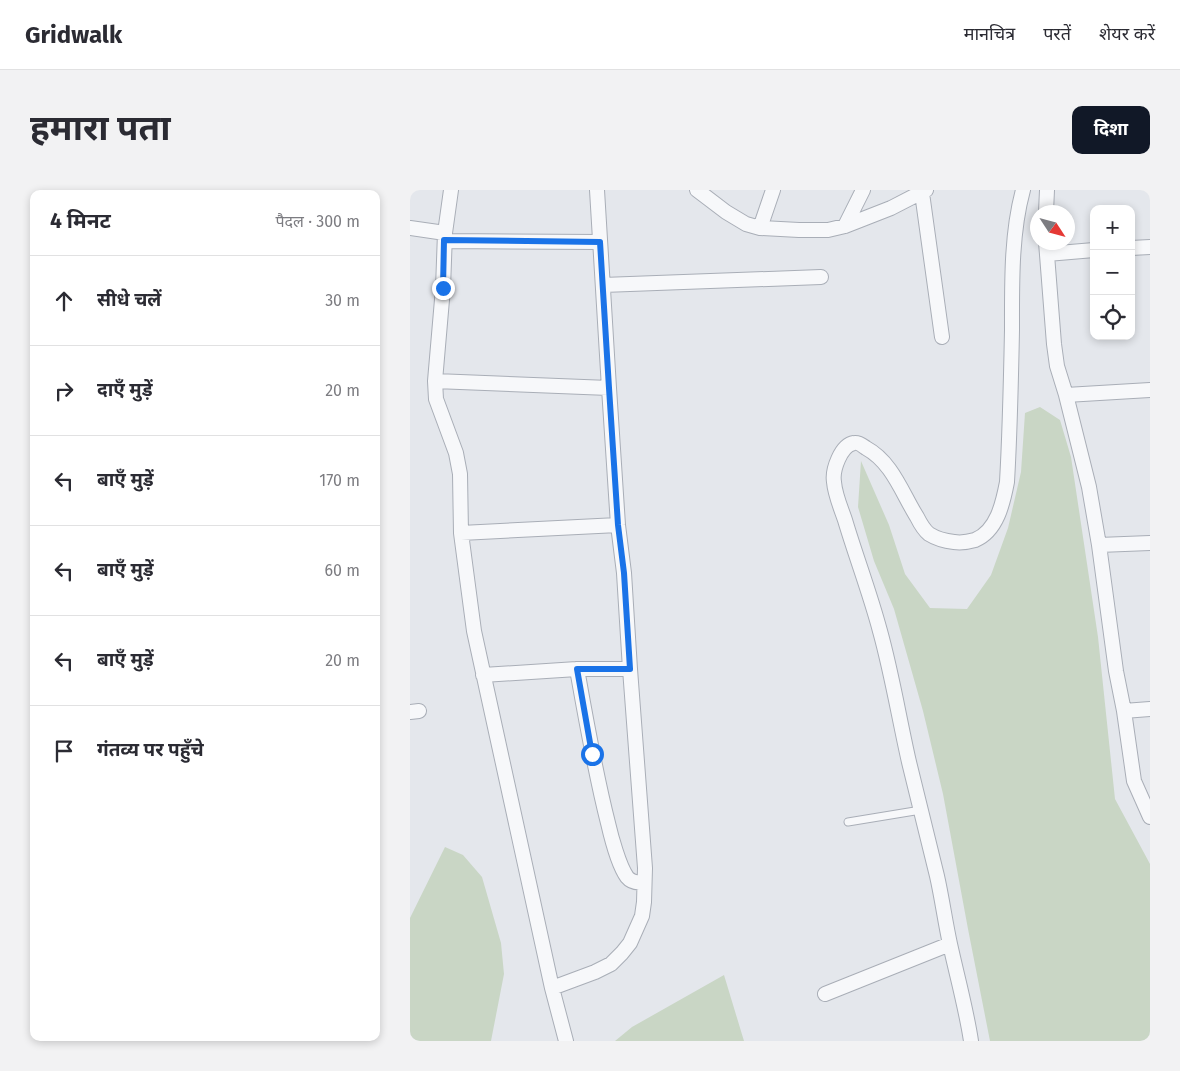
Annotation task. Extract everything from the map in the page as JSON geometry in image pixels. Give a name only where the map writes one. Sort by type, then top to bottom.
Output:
[{"type":"street","points":[[451,190],[445,237],[436,399],[456,453],[460,474],[461,533],[474,631],[552,988],[566,1041]]},
{"type":"street","points":[[552,988],[611,964],[630,943],[642,916],[644,902],[645,868],[624,573],[618,525],[598,190]]},
{"type":"street","points":[[697,190],[738,220],[760,228],[799,230],[828,230],[844,226],[891,208],[924,191],[942,337]]},
{"type":"street","points":[[760,228],[773,190]]},
{"type":"street","points":[[844,226],[863,190]]},
{"type":"street","points":[[971,1041],[967,1014],[950,944],[937,876],[909,761],[888,662],[874,605],[835,487],[833,472],[838,460],[847,447],[853,443],[859,444],[869,449],[881,459],[895,478],[912,510],[928,533],[944,541],[963,542],[983,536],[992,526],[997,518],[1007,482],[1011,398],[1012,266],[1019,204],[1023,190]]},
{"type":"street","points":[[1046,190],[1046,205]]},
{"type":"street","points":[[410,228],[445,237],[600,242]]},
{"type":"street","points":[[1135,248],[1150,247]]},
{"type":"street","points":[[1075,249],[1090,250]]},
{"type":"street","points":[[1047,250],[1057,366],[1066,395],[1088,487],[1099,545],[1116,671],[1124,710],[1134,781],[1150,817]]},
{"type":"street","points":[[603,285],[821,277]]},
{"type":"street","points":[[436,381],[609,388]]},
{"type":"street","points":[[1066,395],[1150,390]]},
{"type":"street","points":[[461,533],[618,525]]},
{"type":"street","points":[[1099,545],[1150,543]]},
{"type":"street","points":[[483,675],[577,669],[630,669]]},
{"type":"street","points":[[577,669],[592,754],[612,839],[627,877],[632,881],[644,882]]},
{"type":"street","points":[[1124,710],[1150,709]]},
{"type":"street","points":[[825,994],[950,944]]},
{"type":"lane","points":[[848,822],[921,810]]},
{"type":"green space","points":[[1040,407],[1060,420],[1071,457],[1098,637],[1115,799],[1150,864],[1150,1041],[990,1041],[943,794],[923,711],[894,609],[874,561],[858,507],[861,461],[889,525],[905,574],[930,608],[967,609],[991,575],[1008,528],[1021,472],[1025,413]]},
{"type":"green space","points":[[445,847],[463,855],[482,877],[501,943],[504,974],[491,1041],[410,1041],[410,918]]},
{"type":"green space","points":[[724,975],[744,1041],[615,1041],[632,1027]]},
{"type":"route","points":[[443,288],[444,240],[600,242],[618,525],[624,573],[630,669],[577,669],[592,754]]}]
